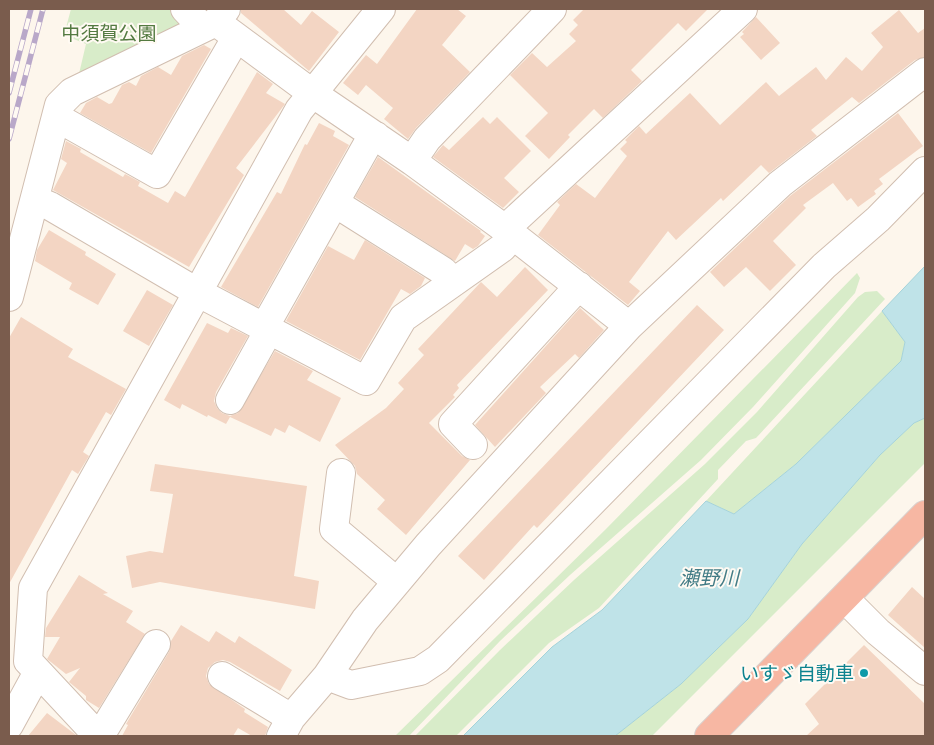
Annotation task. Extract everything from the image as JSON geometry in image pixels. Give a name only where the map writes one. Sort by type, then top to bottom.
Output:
[{"type":"highway","points":[[708,736],[925,516]]},
{"type":"street","points":[[156,644],[99,736],[28,661],[33,588],[299,110],[381,9]]},
{"type":"street","points":[[412,161],[427,139],[552,9]]},
{"type":"street","points":[[36,200],[50,206],[198,292],[366,381],[403,318],[502,248],[509,232],[743,9]]},
{"type":"street","points":[[213,21],[312,94],[412,161],[509,232],[629,326]]},
{"type":"street","points":[[9,297],[36,200],[59,105],[72,92],[213,21]]},
{"type":"street","points":[[56,117],[157,174],[213,21]]},
{"type":"street","points":[[222,676],[286,727],[327,676],[365,620],[397,582],[629,326],[780,184],[925,72]]},
{"type":"street","points":[[230,400],[367,145],[376,136]]},
{"type":"street","points":[[327,676],[351,685],[420,671],[438,659],[824,266],[878,219],[925,171]]},
{"type":"street","points":[[335,203],[443,271],[454,282]]},
{"type":"street","points":[[473,445],[453,424],[579,286]]},
{"type":"street","points":[[341,473],[334,529],[397,582]]},
{"type":"street","points":[[845,599],[878,632],[925,671]]},
{"type":"street","points":[[9,725],[38,672]]},
{"type":"green space","name":"中須賀公園","points":[[71,9],[173,9],[181,23],[78,78],[86,44],[64,35]]},
{"type":"green space","points":[[857,273],[860,278],[855,293],[753,407],[701,460],[570,575],[500,641],[409,736],[395,736],[606,529]]},
{"type":"green space","points":[[877,291],[885,299],[756,438],[746,441],[718,470],[718,479],[599,608],[549,643],[456,736],[415,736],[500,650],[574,580],[705,464],[757,412],[858,297],[865,292]]},
{"type":"green space","points":[[882,311],[905,342],[901,361],[796,464],[734,514],[706,501]]},
{"type":"green space","points":[[925,418],[925,463],[652,736],[615,736],[681,684],[748,619],[802,544],[880,455],[914,423]]},
{"type":"water","name":"瀬野川","points":[[925,266],[925,418],[914,423],[880,455],[802,544],[748,619],[681,684],[615,736],[463,736],[552,647],[602,610],[706,501],[734,514],[796,464],[901,361],[905,342],[882,311]]},
{"type":"building","points":[[241,9],[283,9],[301,25],[312,11],[339,32],[309,71],[241,13]]},
{"type":"building","points":[[417,9],[457,9],[466,16],[442,45],[470,72],[416,128],[408,139],[384,119],[393,108],[366,85],[358,95],[343,83],[366,55],[377,64]]},
{"type":"building","points":[[584,9],[708,9],[686,31],[678,23],[631,70],[642,81],[603,118],[594,109],[568,135],[570,137],[549,159],[525,136],[548,113],[510,75],[532,53],[547,67],[576,41],[569,34],[578,25],[573,20]]},
{"type":"building","points":[[899,10],[918,33],[925,28],[925,57],[915,60],[859,103],[852,97],[811,130],[817,136],[769,173],[761,165],[723,201],[721,198],[676,240],[668,231],[629,282],[640,291],[628,305],[538,235],[560,205],[557,202],[576,184],[595,198],[627,156],[620,149],[627,142],[625,140],[639,126],[646,134],[690,93],[720,125],[766,82],[779,96],[816,67],[826,80],[846,57],[862,71],[883,47],[871,33]]},
{"type":"building","points":[[756,17],[780,43],[761,60],[740,37],[744,34],[742,32]]},
{"type":"building","points":[[204,45],[211,49],[151,153],[80,113],[86,103],[97,97],[109,104],[112,103],[122,85],[129,82],[136,86],[141,76],[158,67],[171,75],[182,56]]},
{"type":"building","points":[[257,72],[273,84],[266,93],[285,104],[236,168],[244,175],[189,267],[53,190],[67,163],[61,159],[66,141],[81,149],[80,152],[123,177],[125,174],[140,182],[138,186],[168,203],[175,191],[185,197]]},
{"type":"building","points":[[898,113],[923,146],[879,179],[883,184],[874,191],[876,194],[858,207],[851,198],[847,201],[833,183],[803,205],[806,208],[773,241],[796,265],[770,291],[746,267],[724,287],[710,272],[790,196]]},
{"type":"building","points":[[483,117],[490,124],[497,117],[531,151],[504,178],[519,192],[503,208],[433,157],[443,145],[449,150]]},
{"type":"building","points":[[319,123],[335,131],[333,136],[349,145],[258,307],[221,287],[277,192],[281,194],[305,144],[307,145]]},
{"type":"building","points":[[378,157],[481,231],[485,236],[478,246],[473,249],[465,244],[455,261],[355,197]]},
{"type":"building","points":[[49,230],[86,252],[85,255],[116,274],[98,305],[69,289],[72,283],[35,261],[37,250]]},
{"type":"building","points":[[365,240],[425,278],[421,286],[410,294],[401,289],[360,360],[286,321],[328,246],[354,260]]},
{"type":"building","points":[[525,267],[548,290],[457,385],[459,388],[453,395],[455,397],[429,423],[462,456],[470,460],[406,535],[377,509],[385,500],[357,474],[355,466],[335,445],[386,408],[404,389],[398,383],[424,355],[418,349],[481,282],[497,297]]},
{"type":"building","points":[[147,290],[173,305],[149,346],[123,331]]},
{"type":"building","points":[[697,305],[724,330],[537,528],[534,525],[484,580],[458,556]]},
{"type":"building","points":[[580,308],[604,330],[579,358],[575,354],[540,387],[546,393],[495,447],[475,425]]},
{"type":"building","points":[[21,317],[73,349],[68,357],[126,389],[111,415],[106,412],[83,452],[89,456],[78,474],[72,470],[9,584],[9,338]]},
{"type":"building","points":[[207,323],[228,333],[231,328],[248,336],[216,392],[214,401],[217,408],[222,413],[230,416],[238,413],[275,351],[313,371],[307,380],[341,398],[320,442],[289,425],[285,433],[275,428],[271,436],[230,417],[226,424],[182,404],[180,409],[164,400]]},
{"type":"building","points":[[155,464],[307,486],[294,576],[319,581],[315,609],[160,582],[132,588],[126,556],[150,551],[163,553],[173,494],[150,491]]},
{"type":"building","points":[[79,575],[108,593],[103,594],[133,611],[126,622],[145,634],[99,708],[86,700],[86,696],[69,682],[80,668],[66,674],[47,659],[60,637],[45,637],[46,628]]},
{"type":"building","points":[[912,587],[925,599],[925,648],[888,615]]},
{"type":"building","points":[[181,625],[209,642],[216,631],[235,643],[239,636],[292,670],[280,691],[230,662],[223,660],[215,662],[208,668],[206,676],[209,684],[245,709],[244,712],[268,727],[265,736],[252,736],[238,728],[233,736],[122,736],[128,725],[126,724],[169,652],[171,641]]},
{"type":"building","name":"いすゞ自動車","points":[[864,645],[925,704],[925,736],[806,736],[819,724],[805,704]]},
{"type":"building","points":[[47,713],[76,735],[77,736],[28,736]]},
{"type":"railway","points":[[9,93],[31,9]]},
{"type":"railway","points":[[9,139],[43,9]]},
{"type":"place","name":"いすゞ自動車","points":[[864,673]]}]
